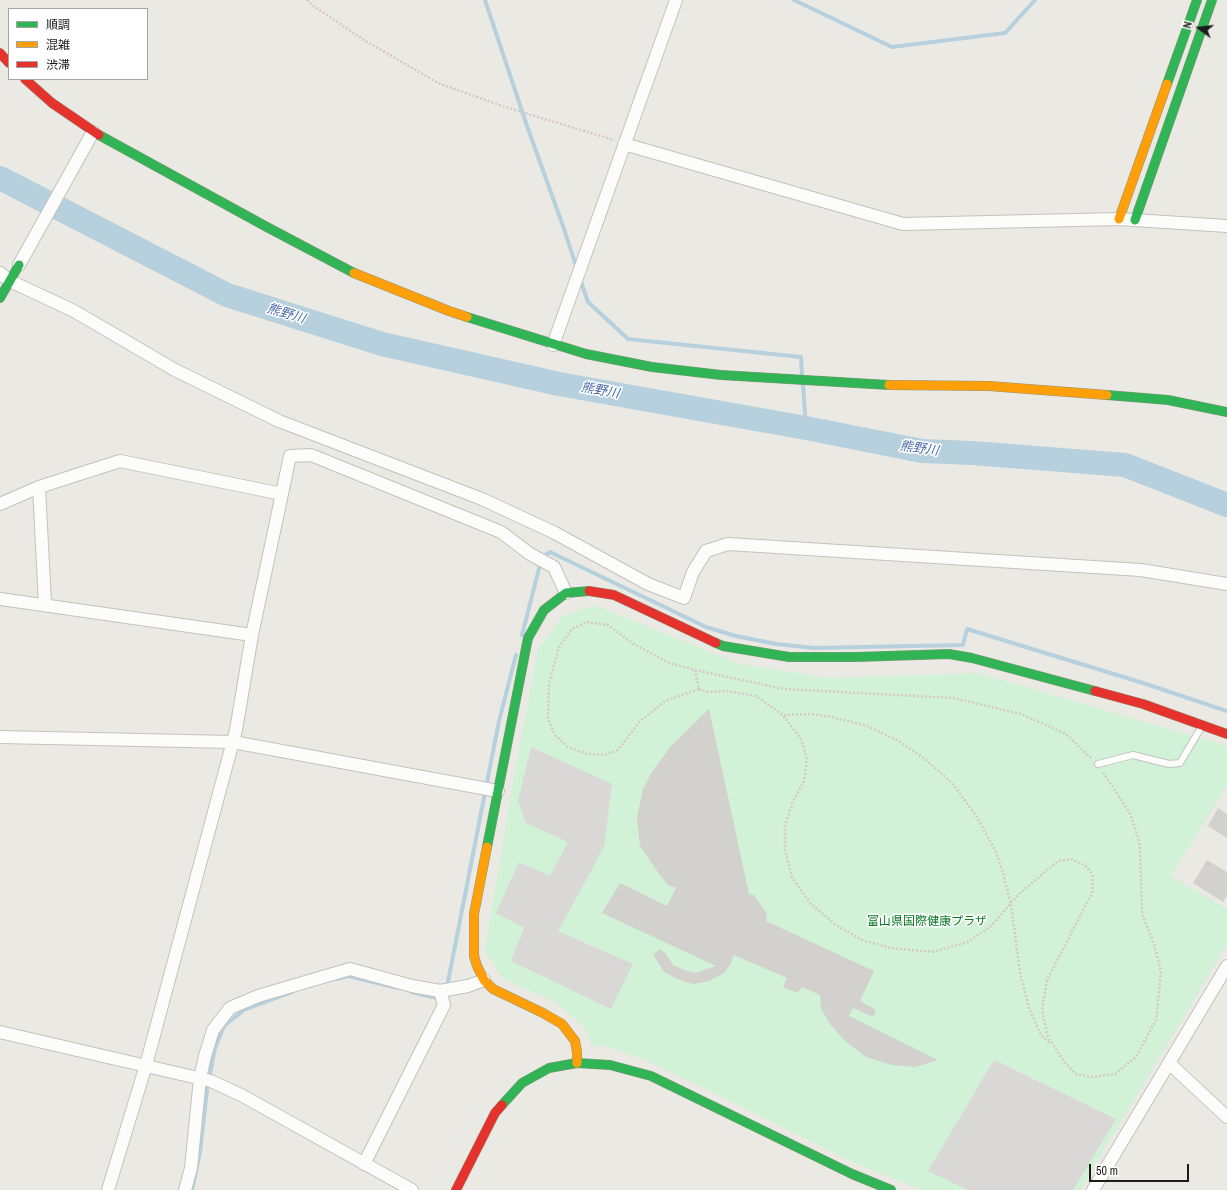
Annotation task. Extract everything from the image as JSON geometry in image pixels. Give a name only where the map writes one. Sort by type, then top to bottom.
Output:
[{"type":"street","points":[[553,345],[676,0]]},
{"type":"street","points":[[1119,219],[1197,0]]},
{"type":"street","points":[[1135,220],[1212,0]]},
{"type":"street","points":[[0,53],[8,62]]},
{"type":"street","points":[[26,80],[52,103],[93,132],[358,275],[449,311],[553,345],[586,354],[652,367],[721,375],[889,385],[997,387],[1168,400],[1227,412]]},
{"type":"street","points":[[0,298],[93,132]]},
{"type":"street","points":[[624,144],[903,224],[1119,219],[1227,226]]},
{"type":"street","points":[[0,273],[10,281],[74,311],[175,370],[279,421],[482,499],[555,533],[648,584],[684,598],[693,572],[706,551],[728,544],[1142,570],[1227,584]]},
{"type":"street","points":[[108,1190],[146,1065],[236,730],[252,635],[290,456],[310,455],[501,532],[530,554],[554,567],[566,593]]},
{"type":"street","points":[[0,504],[40,487],[120,461],[282,494]]},
{"type":"street","points":[[40,487],[45,604]]},
{"type":"street","points":[[577,1063],[575,1041],[562,1024],[543,1013],[493,989],[484,980],[474,956],[474,919],[528,638],[544,610],[566,593],[588,591],[614,595],[723,646],[789,657],[856,657],[949,654],[962,656],[1143,704],[1227,734]]},
{"type":"street","points":[[0,599],[45,604],[252,635]]},
{"type":"street","points":[[0,737],[233,742],[498,791]]},
{"type":"street","points":[[1093,1190],[1227,966]]},
{"type":"street","points":[[185,1190],[191,1168],[205,1079],[205,1056],[213,1030],[230,1008],[258,996],[350,969],[412,986],[440,991],[468,986],[484,980]]},
{"type":"street","points":[[364,1164],[444,1005],[440,991]]},
{"type":"street","points":[[0,1032],[205,1079],[243,1096],[412,1190]]},
{"type":"street","points":[[456,1190],[495,1113],[522,1083],[549,1068],[577,1063],[610,1065],[651,1076],[852,1174],[891,1190]]},
{"type":"street","points":[[1169,1063],[1227,1117]]},
{"type":"lane","points":[[1098,764],[1133,755],[1169,764],[1180,763],[1203,725]]},
{"type":"path","points":[[307,0],[312,5],[364,40],[438,83],[505,107],[624,144]]},
{"type":"path","points":[[587,622],[608,625],[632,643],[668,663],[695,670],[784,689],[850,694],[953,698],[1021,714],[1066,734],[1098,764],[1131,815],[1140,845],[1142,914],[1154,944],[1161,972],[1156,1020],[1136,1057],[1115,1074],[1092,1077],[1076,1074],[1065,1063],[1048,1037],[1042,1010],[1047,980],[1092,893],[1093,876],[1086,866],[1072,859],[1058,861],[1019,894],[990,927],[968,942],[932,952],[891,948],[862,940],[836,925],[810,903],[792,877],[785,850],[785,825],[793,801],[804,781],[807,759],[801,739],[783,714],[756,696],[727,691],[708,692],[699,689],[665,701],[640,721],[618,750],[604,755],[587,754],[568,747],[555,736],[548,719],[550,683],[559,647],[572,629],[587,622]]},
{"type":"path","points":[[695,670],[699,689]]},
{"type":"path","points":[[783,714],[810,714],[832,717],[867,726],[899,741],[926,760],[952,783],[977,817],[995,850],[1011,904],[1020,973],[1029,1008],[1041,1035],[1056,1049]]},
{"type":"green space","name":"富山県国際健康プラザ","points":[[594,605],[740,664],[829,678],[978,673],[1227,746],[1227,785],[1171,876],[1227,909],[1227,944],[1080,1190],[922,1190],[857,1164],[655,1064],[612,1048],[591,1045],[585,1027],[556,1002],[503,979],[485,950],[513,782],[538,649],[563,616]]},
{"type":"shaded area","points":[[531,747],[612,784],[604,847],[558,931],[633,964],[611,1009],[511,961],[524,928],[496,913],[519,862],[550,876],[568,842],[526,823],[518,801]]},
{"type":"shaded area","points":[[994,1060],[1116,1119],[1073,1190],[968,1190],[928,1171]]},
{"type":"building","points":[[709,709],[749,894],[754,895],[767,914],[766,921],[874,971],[860,1001],[876,1010],[873,1017],[853,1008],[849,1016],[938,1060],[915,1067],[892,1065],[866,1057],[846,1042],[830,1024],[821,1009],[820,995],[802,987],[798,993],[783,987],[787,978],[734,955],[731,963],[724,973],[709,981],[693,984],[677,979],[664,972],[653,954],[661,949],[673,965],[695,973],[716,966],[602,913],[620,883],[667,906],[676,888],[668,885],[640,846],[637,817],[643,789],[652,772],[671,746]]},
{"type":"building","points":[[1218,808],[1227,814],[1227,838],[1208,826]]},
{"type":"building","points":[[1207,860],[1227,872],[1227,895],[1223,902],[1193,883]]},
{"type":"waterway","points":[[485,0],[577,269]]},
{"type":"waterway","points":[[794,0],[892,47],[1005,33],[1035,0]]},
{"type":"waterway","name":"熊野川","points":[[0,178],[227,295],[382,344],[559,384],[806,428],[922,451],[972,453],[1125,465],[1227,505]]},
{"type":"waterway","points":[[580,279],[588,302],[628,339],[801,357],[802,375]]},
{"type":"waterway","points":[[803,384],[806,428]]},
{"type":"waterway","points":[[522,635],[542,557],[550,552],[706,627],[736,636],[776,644],[814,648],[963,645],[967,629],[1143,683],[1227,711]]},
{"type":"waterway","points":[[447,987],[499,721],[516,655]]},
{"type":"waterway","points":[[337,979],[348,976],[398,988]]},
{"type":"waterway","points":[[192,1190],[200,1152],[207,1090],[215,1048],[224,1026],[244,1010],[292,992]]},
{"type":"waterway","points":[[411,992],[437,998],[440,995]]},
{"type":"traffic: fast","points":[[1167,84],[1197,0]]},
{"type":"traffic: fast","points":[[1135,220],[1212,0]]},
{"type":"traffic: fast","points":[[99,135],[354,273]]},
{"type":"traffic: fast","points":[[0,298],[19,265]]},
{"type":"traffic: fast","points":[[467,317],[586,354],[652,367],[721,375],[889,385]]},
{"type":"traffic: fast","points":[[1107,395],[1168,400],[1227,412]]},
{"type":"traffic: fast","points":[[487,847],[528,638],[544,610],[566,593],[589,591]]},
{"type":"traffic: fast","points":[[716,643],[723,646],[789,657],[856,657],[949,654],[972,658],[1095,691]]},
{"type":"traffic: fast","points":[[502,1105],[522,1083],[549,1068],[577,1063],[610,1065],[651,1076],[852,1174],[891,1190]]},
{"type":"traffic: slow","points":[[1119,219],[1167,84]]},
{"type":"traffic: slow","points":[[354,273],[467,317]]},
{"type":"traffic: slow","points":[[889,385],[989,386],[1107,395]]},
{"type":"traffic: slow","points":[[487,847],[474,914],[474,956],[477,966],[484,980],[493,989],[543,1013],[562,1024],[575,1041],[577,1063]]},
{"type":"traffic: jam","points":[[0,53],[8,62]]},
{"type":"traffic: jam","points":[[26,80],[52,103],[99,135]]},
{"type":"traffic: jam","points":[[589,591],[614,595],[716,643]]},
{"type":"traffic: jam","points":[[1095,691],[1143,704],[1227,734]]},
{"type":"traffic: jam","points":[[456,1190],[495,1113],[502,1105]]}]
